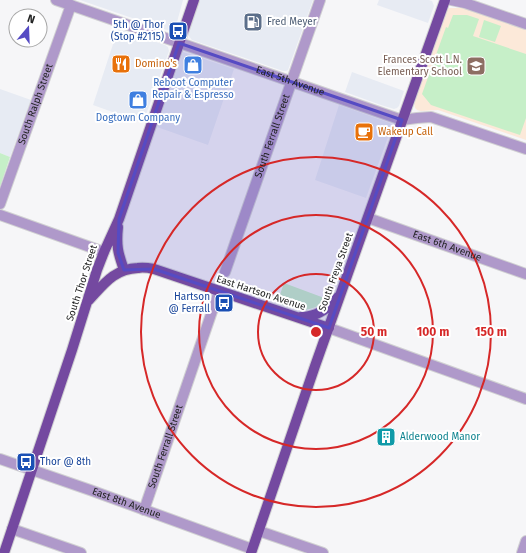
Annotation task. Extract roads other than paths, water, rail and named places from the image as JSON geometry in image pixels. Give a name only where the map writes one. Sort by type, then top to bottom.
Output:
[{"type":"main road","name":"South Thor Street","points":[[4,553],[104,252],[119,219],[194,0]]},
{"type":"main road","name":"South Freya Street","points":[[252,551],[445,0]]},
{"type":"main road","points":[[119,219],[116,239],[118,253],[124,270]]},
{"type":"main road","name":"East Hartson Avenue","points":[[88,302],[113,275],[124,270],[139,268],[154,269],[329,328]]},
{"type":"main road","points":[[291,315],[302,317],[316,315],[333,303],[343,288]]},
{"type":"street","name":"East 5th Avenue","points":[[56,0],[402,120],[432,117],[526,149]]},
{"type":"street","name":"South Ferrall Street","points":[[225,272],[320,0]]},
{"type":"street","points":[[451,0],[466,3],[526,24]]},
{"type":"street","name":"South Ralph Street","points":[[0,204],[71,5]]},
{"type":"street","points":[[0,215],[104,252]]},
{"type":"street","name":"East 6th Avenue","points":[[368,218],[526,274]]},
{"type":"street","name":"South Ferrall Street","points":[[144,510],[219,291]]},
{"type":"street","name":"East Hartson Avenue","points":[[329,328],[526,399]]},
{"type":"street","name":"East 8th Avenue","points":[[0,459],[90,490],[252,551]]},
{"type":"street","points":[[12,529],[81,553]]},
{"type":"street","points":[[259,531],[323,553]]},
{"type":"street","points":[[522,553],[526,541]]},
{"type":"place","name":"Fred Meyer","points":[[253,22]]},
{"type":"place","name":"5th @ Thor (Stop #2115)","points":[[178,31]]},
{"type":"place","name":"Domino's","points":[[121,64]]},
{"type":"place","name":"Reboot Computer Repair & Espresso","points":[[193,65]]},
{"type":"place","name":"Frances Scott L.N. Elementary School","points":[[476,66]]},
{"type":"place","name":"Dogtown Company","points":[[138,100]]},
{"type":"place","name":"Wakeup Call","points":[[364,132]]},
{"type":"place","name":"Hartson @ Ferrall","points":[[224,303]]},
{"type":"place","name":"Alderwood Manor","points":[[386,437]]},
{"type":"place","name":"Thor @ 8th","points":[[26,462]]}]
